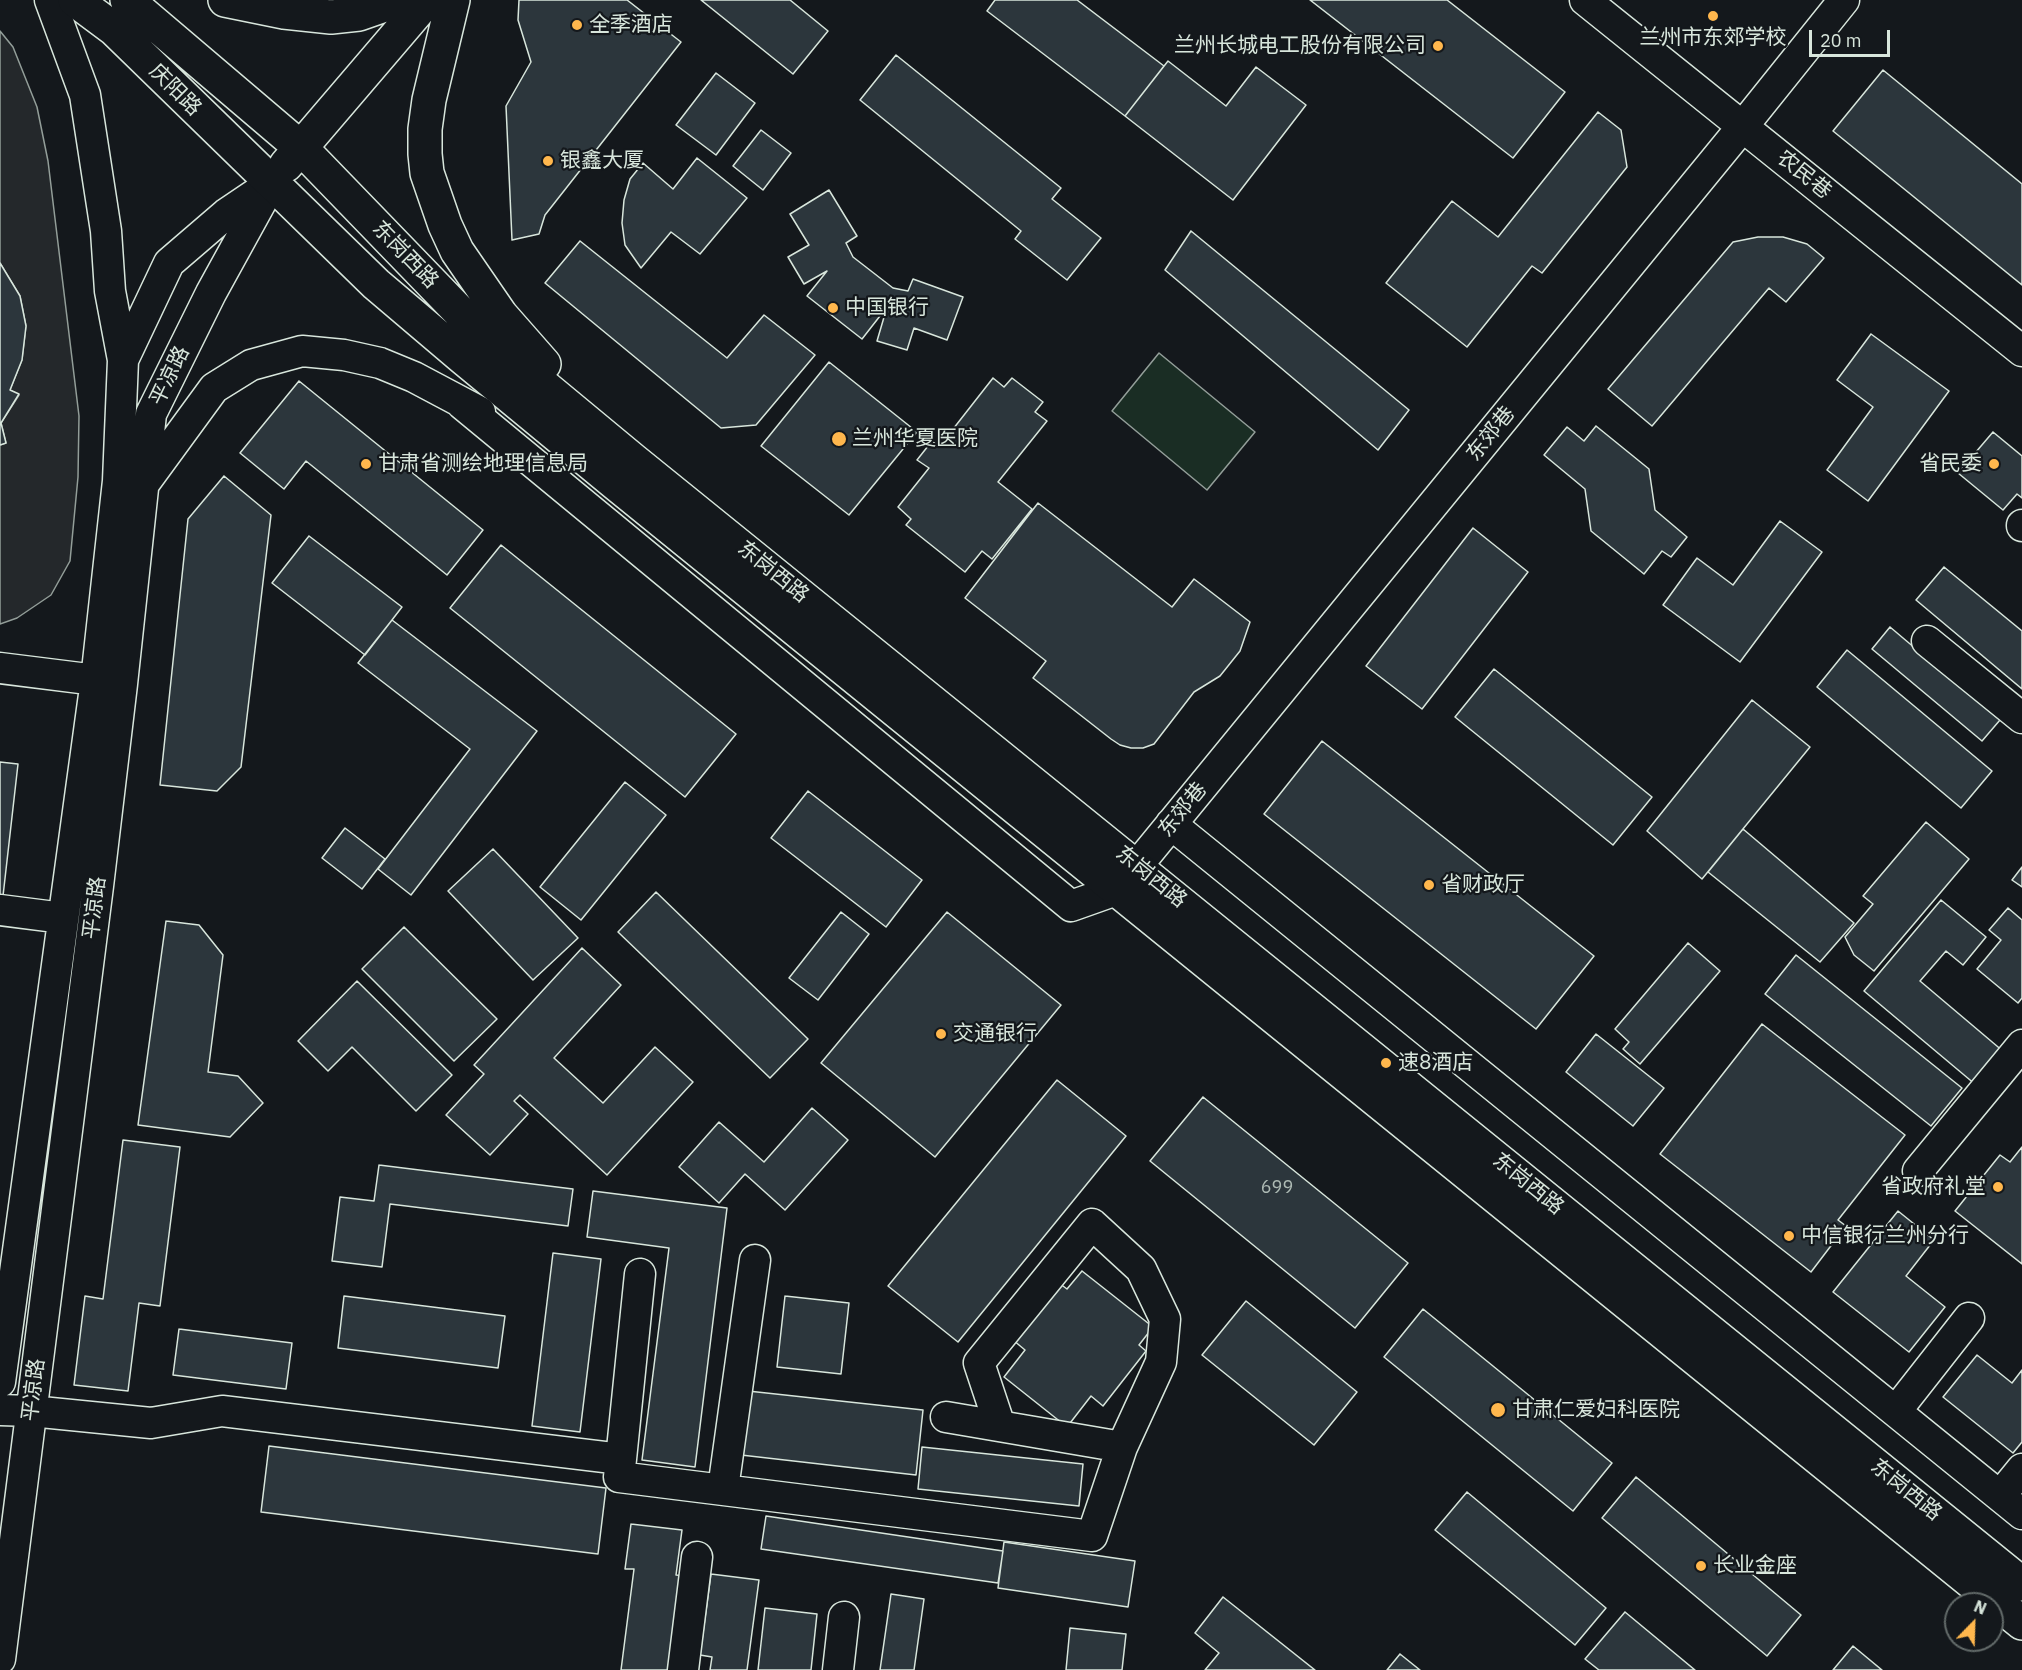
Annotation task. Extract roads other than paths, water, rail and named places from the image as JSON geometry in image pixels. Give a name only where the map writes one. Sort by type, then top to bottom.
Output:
[{"type":"main road","name":"庆阳路","points":[[75,0],[114,29],[271,184]]},
{"type":"main road","name":"庆阳路","points":[[127,0],[301,148]]},
{"type":"main road","points":[[225,0],[284,12],[331,17],[359,14],[399,0]]},
{"type":"main road","name":"平凉路","points":[[271,184],[427,0]]},
{"type":"main road","points":[[453,0],[435,70],[425,129],[428,173],[445,225],[457,251],[501,315],[595,420],[624,471]]},
{"type":"main road","name":"东岗西路","points":[[301,148],[481,334],[624,471]]},
{"type":"main road","name":"东岗西路","points":[[271,184],[376,284],[624,471],[1128,878],[2022,1584]]},
{"type":"main road","name":"东岗西路","points":[[1128,878],[2022,1623]]},
{"type":"street","points":[[50,0],[85,95],[105,231],[110,291],[123,360]]},
{"type":"street","name":"农民巷","points":[[1585,0],[2022,351]]},
{"type":"street","name":"东郊巷","points":[[1128,878],[1844,0]]},
{"type":"street","name":"平凉路","points":[[0,1382],[96,680],[118,481],[123,360],[169,263],[226,214],[271,184]]},
{"type":"street","name":"平凉路","points":[[0,1659],[98,886],[151,414],[201,313],[271,184]]},
{"type":"street","points":[[144,483],[214,388],[251,365],[302,351],[344,355],[380,363],[414,377],[462,404],[536,440],[624,471]]},
{"type":"street","name":"东岗西路","points":[[462,404],[1071,906],[1128,878]]},
{"type":"street","points":[[1927,641],[2022,718]]},
{"type":"street","points":[[0,668],[96,680]]},
{"type":"street","points":[[1171,824],[2011,1505],[2022,1468]]},
{"type":"street","points":[[0,910],[63,918]]},
{"type":"street","points":[[1918,1171],[2022,1046]]},
{"type":"street","points":[[640,1274],[620,1477],[1092,1536],[1122,1447],[1161,1362],[1165,1319],[1141,1269],[1092,1224],[979,1363],[1000,1426]]},
{"type":"street","points":[[723,1489],[754,1260]]},
{"type":"street","points":[[1896,1411],[1969,1318]]},
{"type":"street","points":[[0,1410],[151,1423],[222,1411],[621,1458]]},
{"type":"street","points":[[946,1417],[1122,1447]]},
{"type":"street","points":[[683,1670],[697,1557]]},
{"type":"street","points":[[838,1670],[844,1617]]},
{"type":"place","name":"兰州市东郊学校","points":[[1713,16]]},
{"type":"place","name":"全季酒店","points":[[577,25]]},
{"type":"place","name":"兰州长城电工股份有限公司","points":[[1438,46]]},
{"type":"place","name":"银鑫大厦","points":[[548,161]]},
{"type":"place","name":"中国银行","points":[[833,308]]},
{"type":"place","name":"兰州华夏医院","points":[[839,439]]},
{"type":"place","name":"甘肃省测绘地理信息局","points":[[366,464]]},
{"type":"place","name":"省民委","points":[[1994,464]]},
{"type":"place","name":"省财政厅","points":[[1429,885]]},
{"type":"place","name":"交通银行","points":[[941,1034]]},
{"type":"place","name":"速8酒店","points":[[1386,1063]]},
{"type":"place","name":"省政府礼堂","points":[[1998,1187]]},
{"type":"place","name":"中信银行兰州分行","points":[[1789,1236]]},
{"type":"place","name":"甘肃仁爱妇科医院","points":[[1498,1410]]},
{"type":"place","name":"长业金座","points":[[1701,1566]]}]
